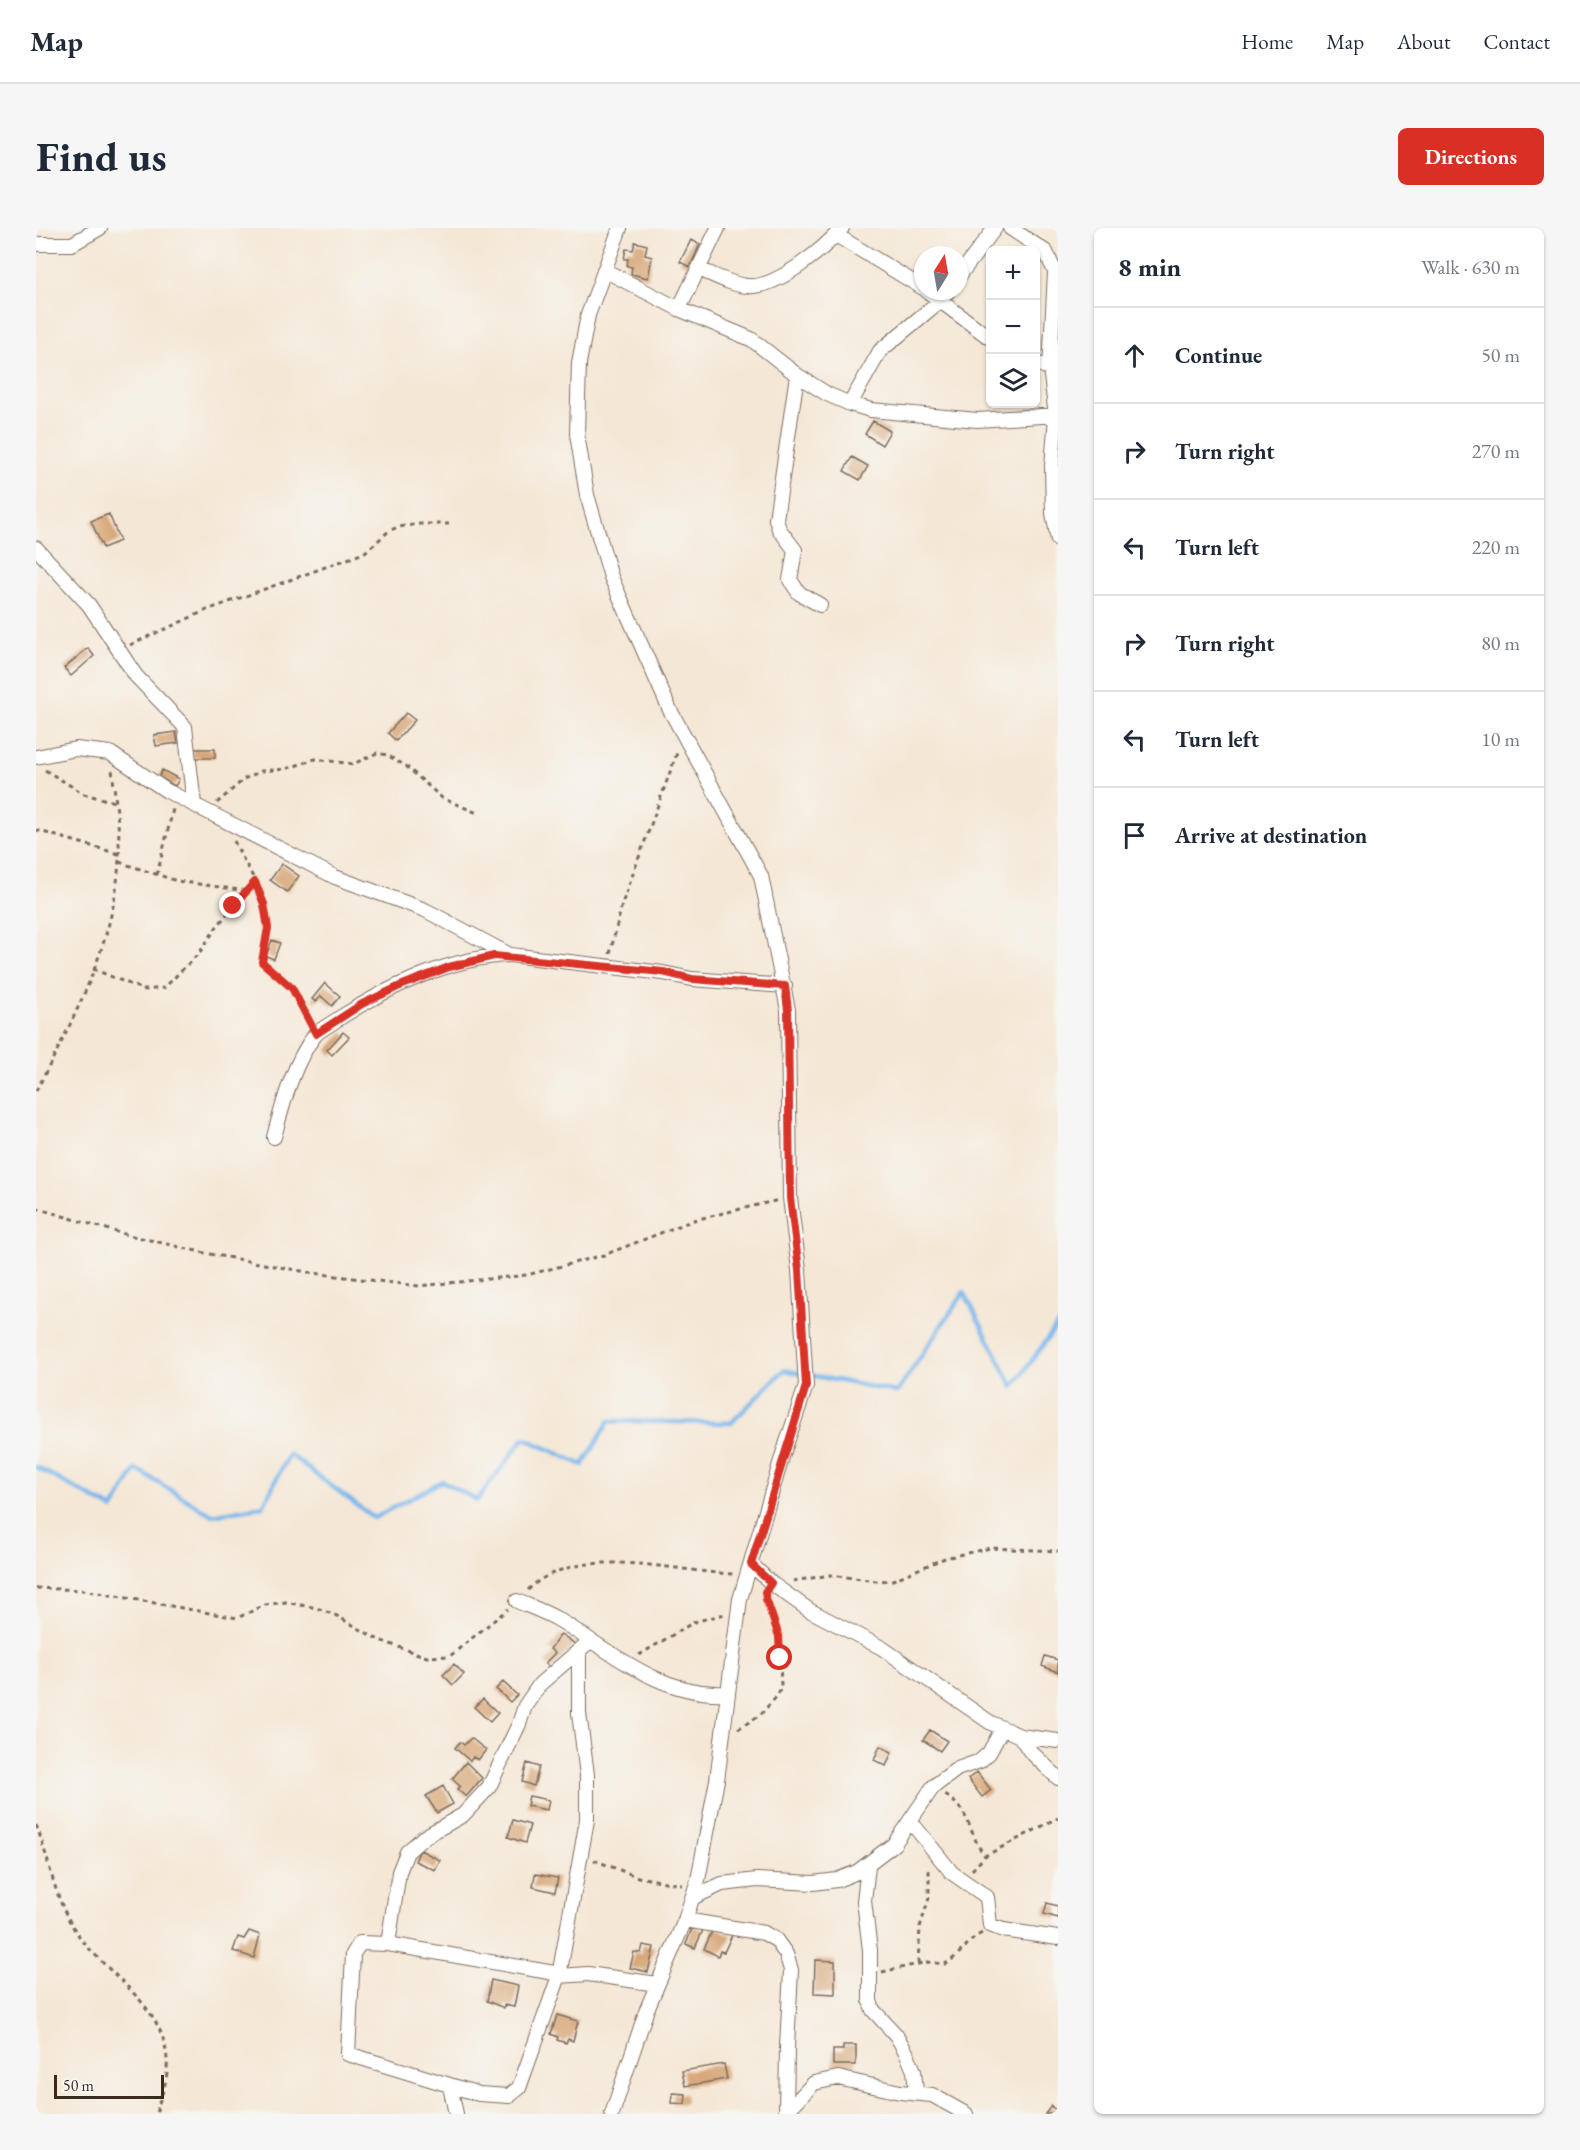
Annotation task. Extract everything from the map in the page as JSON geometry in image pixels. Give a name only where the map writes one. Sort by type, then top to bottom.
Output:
[{"type":"street","points":[[36,244],[72,244],[100,228]]},
{"type":"street","points":[[612,2114],[657,1984],[685,1920],[694,1892],[708,1833],[738,1611],[806,1386],[806,1364],[790,1198],[788,1010],[761,876],[736,835],[712,782],[670,710],[611,577],[587,495],[577,434],[579,363],[588,315],[620,228]]},
{"type":"street","points":[[679,309],[718,228]]},
{"type":"street","points":[[968,264],[994,228]]},
{"type":"street","points":[[1010,228],[1052,251],[1055,272],[1050,368],[1057,415],[1052,466],[1053,513],[1058,540]]},
{"type":"street","points":[[699,269],[746,286],[759,285],[808,261],[839,232],[914,282]]},
{"type":"street","points":[[604,270],[679,309],[751,339],[797,375],[827,394],[850,404],[871,410],[977,420],[1057,415]]},
{"type":"street","points":[[850,404],[880,351],[940,300]]},
{"type":"street","points":[[949,300],[986,334]]},
{"type":"street","points":[[1040,365],[1050,368]]},
{"type":"street","points":[[797,375],[776,519],[779,529],[795,549],[790,580],[799,593],[820,605]]},
{"type":"street","points":[[36,548],[89,604],[136,676],[185,727],[195,804]]},
{"type":"street","points":[[39,763],[76,749],[110,753],[177,795],[335,877],[424,910],[510,955]]},
{"type":"street","points":[[274,1137],[295,1072],[316,1034],[362,1004],[449,967],[494,956],[510,955],[606,968],[663,972],[692,979],[785,986]]},
{"type":"street","points":[[749,1569],[809,1610],[882,1648],[954,1699],[1002,1729],[1020,1736],[1058,1742]]},
{"type":"street","points":[[517,1601],[546,1613],[626,1663],[692,1692],[727,1693]]},
{"type":"street","points":[[388,1944],[399,1872],[407,1852],[424,1837],[463,1815],[489,1787],[519,1724],[525,1706],[540,1684],[590,1641]]},
{"type":"street","points":[[579,1652],[579,1713],[588,1799],[581,1854],[559,1975],[519,2088],[509,2096],[498,2097],[450,2086],[348,2054],[353,1954],[360,1943],[388,1944],[559,1975],[588,1974],[657,1984]]},
{"type":"street","points":[[694,1892],[740,1881],[813,1883],[837,1880],[868,1866],[894,1844],[933,1787],[957,1769],[980,1761],[989,1753],[1002,1729]]},
{"type":"street","points":[[1020,1736],[1030,1751],[1058,1778]]},
{"type":"street","points":[[911,1822],[952,1873],[987,1897],[987,1921],[995,1927],[1058,1938]]},
{"type":"street","points":[[868,1866],[864,1901],[870,1950],[870,2001],[873,2010],[896,2035],[907,2054],[914,2071],[916,2092]]},
{"type":"street","points":[[685,1920],[764,1933],[776,1940],[786,1954],[792,1970],[787,2048],[787,2112]]},
{"type":"street","points":[[787,2112],[809,2086],[827,2078],[838,2078],[900,2092],[932,2095],[966,2114]]},
{"type":"street","points":[[450,2086],[456,2114]]},
{"type":"path","points":[[121,650],[207,610],[364,553],[389,531],[398,527],[449,524]]},
{"type":"path","points":[[606,968],[622,904],[657,803],[684,736]]},
{"type":"path","points":[[36,1091],[93,969],[111,918],[119,854],[110,753]]},
{"type":"path","points":[[210,811],[244,779],[261,771],[286,769],[315,759],[353,764],[377,753],[387,755],[406,766],[442,798],[477,813]]},
{"type":"path","points":[[39,763],[84,794],[115,802]]},
{"type":"path","points":[[157,876],[177,795]]},
{"type":"path","points":[[223,818],[264,904],[268,928],[262,962],[292,988],[316,1034]]},
{"type":"path","points":[[36,831],[119,854]]},
{"type":"path","points":[[119,862],[157,876],[247,891]]},
{"type":"path","points":[[93,969],[144,990],[164,988],[200,952],[218,925],[255,882]]},
{"type":"path","points":[[36,1208],[120,1233],[205,1253],[312,1273],[419,1287],[527,1275],[604,1255],[694,1220],[790,1198]]},
{"type":"path","points":[[722,1739],[760,1715],[778,1695],[781,1686],[779,1636],[765,1592],[772,1584],[831,1575],[876,1581],[893,1580],[945,1558],[990,1548],[1058,1551]]},
{"type":"path","points":[[36,1588],[83,1590],[237,1618],[265,1605],[285,1602],[317,1608],[337,1616],[379,1640],[427,1657],[450,1656],[468,1645],[531,1586],[558,1572],[591,1564],[628,1563],[749,1569]]},
{"type":"path","points":[[626,1663],[694,1622],[738,1611]]},
{"type":"path","points":[[933,1787],[963,1809],[969,1818],[972,1838],[985,1856]]},
{"type":"path","points":[[963,1881],[985,1856],[1058,1818]]},
{"type":"path","points":[[36,1825],[69,1921],[96,1956],[138,1996],[163,2034],[167,2070],[156,2114]]},
{"type":"path","points":[[918,1963],[920,1927],[928,1898],[932,1848]]},
{"type":"path","points":[[581,1854],[638,1878],[694,1892]]},
{"type":"path","points":[[870,1974],[918,1963],[945,1964],[972,1939],[995,1927]]},
{"type":"building","points":[[691,240],[700,244],[690,267],[680,262]]},
{"type":"building","points":[[635,242],[647,245],[645,255],[652,257],[648,278],[631,274],[632,267],[627,266],[628,259],[624,259],[626,249],[633,250]]},
{"type":"building","points":[[873,421],[890,431],[882,445],[865,434]]},
{"type":"building","points":[[852,457],[868,466],[860,480],[844,471]]},
{"type":"building","points":[[109,514],[120,541],[103,548],[91,521]]},
{"type":"building","points":[[88,648],[94,656],[71,676],[64,668]]},
{"type":"building","points":[[406,713],[415,720],[396,741],[388,733]]},
{"type":"building","points":[[176,732],[178,743],[156,746],[154,735]]},
{"type":"building","points":[[193,749],[215,749],[215,758],[193,758]]},
{"type":"building","points":[[162,770],[179,779],[175,786],[159,777]]},
{"type":"building","points":[[282,864],[299,876],[287,892],[270,880]]},
{"type":"building","points":[[272,940],[280,943],[274,959],[266,956]]},
{"type":"building","points":[[325,983],[340,996],[332,1006],[321,996],[316,1002],[312,999]]},
{"type":"building","points":[[343,1032],[349,1037],[332,1055],[327,1050]]},
{"type":"building","points":[[561,1634],[575,1644],[552,1670],[545,1663],[555,1653],[550,1649]]},
{"type":"building","points":[[1045,1656],[1058,1660],[1058,1672],[1042,1666]]},
{"type":"building","points":[[454,1664],[464,1674],[453,1685],[443,1675]]},
{"type":"building","points":[[503,1682],[517,1695],[510,1702],[496,1689]]},
{"type":"building","points":[[483,1699],[498,1713],[490,1722],[474,1707]]},
{"type":"building","points":[[930,1730],[947,1741],[940,1751],[923,1740]]},
{"type":"building","points":[[471,1738],[486,1750],[478,1760],[473,1757],[470,1761],[455,1748],[460,1742],[464,1745]]},
{"type":"building","points":[[880,1746],[892,1752],[886,1766],[874,1760]]},
{"type":"building","points":[[466,1762],[482,1778],[466,1797],[457,1789],[460,1786],[452,1779]]},
{"type":"building","points":[[527,1763],[539,1767],[534,1786],[522,1782]]},
{"type":"building","points":[[977,1772],[991,1790],[982,1797],[968,1779]]},
{"type":"building","points":[[443,1786],[453,1804],[437,1813],[426,1796]]},
{"type":"building","points":[[529,1796],[549,1800],[547,1810],[527,1806]]},
{"type":"building","points":[[513,1820],[530,1825],[525,1843],[508,1837]]},
{"type":"building","points":[[420,1850],[440,1860],[435,1870],[415,1861]]},
{"type":"building","points":[[535,1874],[558,1878],[555,1892],[533,1887]]},
{"type":"building","points":[[1047,1903],[1058,1906],[1058,1918],[1044,1914]]},
{"type":"building","points":[[693,1926],[703,1930],[695,1948],[686,1944]]},
{"type":"building","points":[[714,1927],[732,1935],[724,1952],[720,1951],[718,1956],[704,1949]]},
{"type":"building","points":[[249,1931],[260,1935],[254,1958],[233,1951],[238,1937],[244,1939]]},
{"type":"building","points":[[643,1945],[654,1947],[648,1972],[630,1968],[634,1952],[641,1953]]},
{"type":"building","points":[[815,1960],[835,1961],[835,1994],[814,1993]]},
{"type":"building","points":[[491,1980],[518,1986],[514,2007],[504,2005],[504,2008],[487,2001]]},
{"type":"building","points":[[557,2015],[578,2021],[573,2041],[568,2039],[566,2043],[557,2040],[558,2037],[551,2034]]},
{"type":"building","points":[[843,2045],[856,2045],[856,2065],[833,2065],[833,2050],[843,2050]]},
{"type":"building","points":[[724,2064],[727,2079],[685,2086],[682,2071]]},
{"type":"building","points":[[673,2093],[686,2094],[685,2104],[672,2103]]},
{"type":"building","points":[[1051,2106],[1058,2112],[1058,2114],[1045,2114]]},
{"type":"waterway","points":[[36,1467],[113,1509],[136,1469],[212,1515],[263,1506],[289,1454],[374,1518],[442,1481],[477,1500],[524,1438],[583,1465],[609,1421],[731,1423],[784,1370],[897,1392],[964,1292],[1013,1387],[1058,1324]]},
{"type":"route","points":[[233,906],[255,882],[264,904],[268,928],[261,954],[262,962],[292,988],[316,1034],[362,1004],[400,986],[449,967],[494,956],[510,955],[634,971],[663,972],[692,979],[785,986],[788,1010],[790,1198],[799,1270],[806,1386],[783,1454],[751,1564],[771,1583],[765,1592],[779,1636],[780,1658]]}]
